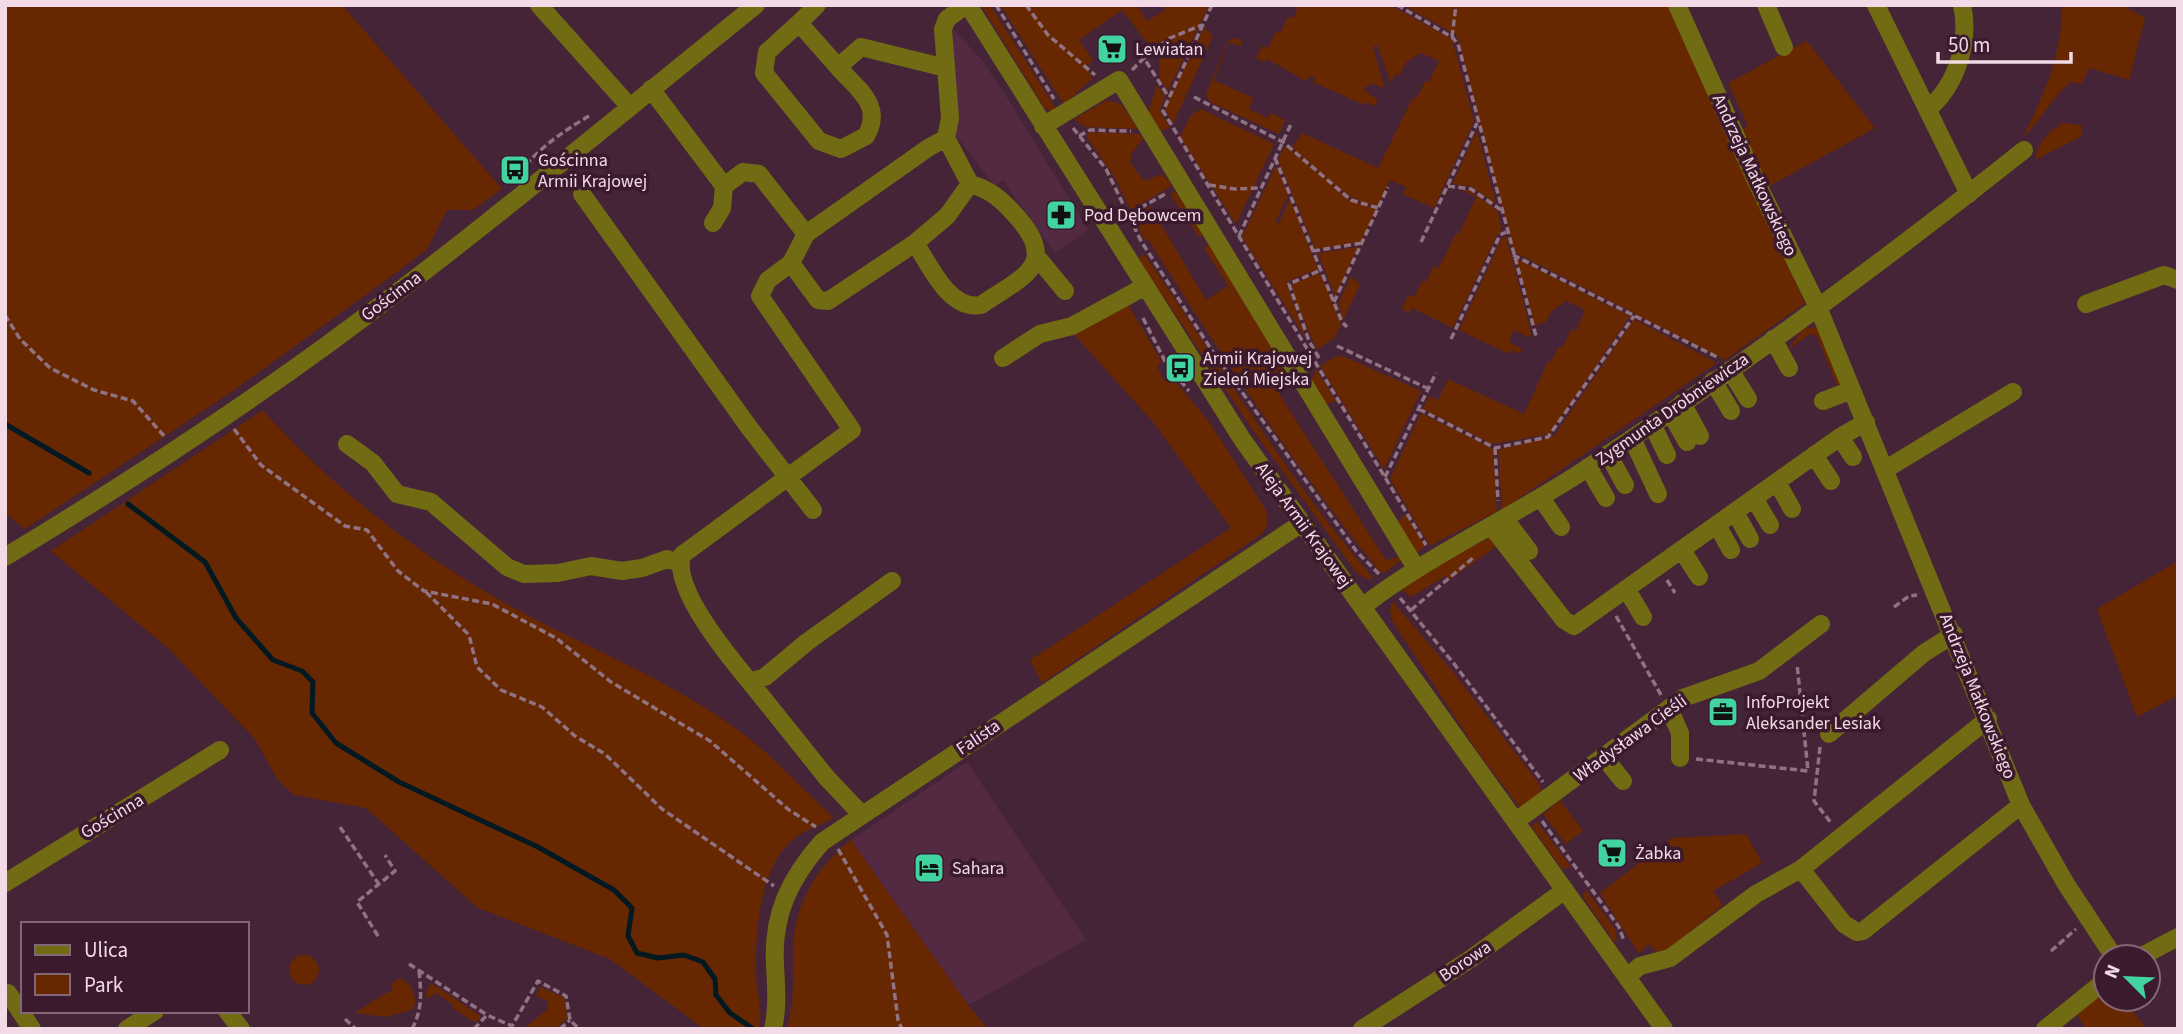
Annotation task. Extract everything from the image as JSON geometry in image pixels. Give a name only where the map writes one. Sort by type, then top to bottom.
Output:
[{"type":"street","points":[[539,5],[626,102]]},
{"type":"street","name":"Gościnna","points":[[5,557],[181,447],[325,346],[626,102],[651,89],[756,5]]},
{"type":"street","points":[[799,23],[871,105],[874,113],[874,120],[866,136],[841,149],[819,141],[764,73],[767,52],[817,5]]},
{"type":"street","points":[[915,243],[946,289],[964,303],[973,306],[981,305],[1026,274],[1037,257],[1038,247],[1032,235],[999,197],[970,184],[946,138],[950,118],[944,23],[967,5]]},
{"type":"street","name":"Aleja Armii Krajowej","points":[[967,5],[1235,428],[1664,1029]]},
{"type":"street","name":"Andrzeja Małkowskiego","points":[[1677,5],[1756,183],[1818,307],[1954,634],[2021,805],[2061,887],[2103,943]]},
{"type":"street","points":[[1766,5],[1784,47]]},
{"type":"street","points":[[1876,5],[1969,194]]},
{"type":"street","points":[[1928,109],[1946,88],[1962,52],[1966,23],[1962,5]]},
{"type":"street","points":[[838,67],[861,47],[946,68]]},
{"type":"street","points":[[1043,127],[1119,80],[1416,568]]},
{"type":"street","points":[[651,89],[724,186],[722,208],[713,223]]},
{"type":"street","points":[[862,815],[827,778],[750,682],[698,610],[680,563],[682,555],[852,429],[760,296],[768,280],[790,263],[806,234],[946,138]]},
{"type":"street","name":"Zygmunta Drobniewicza","points":[[1363,607],[1416,568],[1499,524],[1541,498],[1713,382],[1818,307],[2024,150]]},
{"type":"street","points":[[724,186],[743,172],[759,174],[806,234]]},
{"type":"street","points":[[790,263],[818,300],[828,301],[915,243],[947,216],[970,184]]},
{"type":"street","points":[[582,194],[748,426],[813,510]]},
{"type":"street","points":[[1037,257],[1065,291]]},
{"type":"street","points":[[2086,304],[2164,275],[2178,280]]},
{"type":"street","points":[[1003,358],[1040,334],[1072,326],[1144,286]]},
{"type":"street","points":[[1773,339],[1789,368]]},
{"type":"street","points":[[1730,370],[1748,399]]},
{"type":"street","points":[[1713,382],[1731,411]]},
{"type":"street","points":[[1823,401],[1852,390]]},
{"type":"street","points":[[1886,469],[2013,391]]},
{"type":"street","points":[[1681,404],[1698,434],[1681,404]]},
{"type":"street","points":[[1499,524],[1568,624],[1578,624],[1840,436],[1866,422]]},
{"type":"street","points":[[1652,424],[1667,455]]},
{"type":"street","points":[[1840,436],[1853,457]]},
{"type":"street","points":[[1632,438],[1658,494]]},
{"type":"street","points":[[347,444],[373,464],[397,494],[432,502],[507,567],[524,574],[558,573],[591,566],[622,571],[642,568],[667,559],[680,563]]},
{"type":"street","points":[[1608,454],[1625,485]]},
{"type":"street","points":[[1814,455],[1831,481]]},
{"type":"street","points":[[1588,467],[1606,498]]},
{"type":"street","points":[[1777,482],[1792,509]]},
{"type":"street","points":[[1541,498],[1561,527]]},
{"type":"street","points":[[1754,498],[1770,525]]},
{"type":"street","points":[[1735,512],[1751,539]]},
{"type":"street","name":"Falista","points":[[773,1029],[776,1006],[775,933],[785,894],[809,857],[831,836],[1302,523]]},
{"type":"street","points":[[1499,524],[1529,551]]},
{"type":"street","points":[[1717,525],[1731,550]]},
{"type":"street","points":[[1682,550],[1699,577]]},
{"type":"street","points":[[750,682],[765,677],[807,642],[892,581]]},
{"type":"street","points":[[1627,590],[1643,617]]},
{"type":"street","name":"Władysława Cieśli","points":[[1516,821],[1669,708],[1698,691],[1759,671],[1821,624]]},
{"type":"street","points":[[1829,734],[1924,653],[1954,634]]},
{"type":"street","points":[[1669,708],[1680,733],[1679,758]]},
{"type":"street","points":[[1627,977],[1640,966],[1670,958],[1699,933],[1756,894],[1801,869],[1988,719]]},
{"type":"street","name":"Gościnna","points":[[5,883],[220,750]]},
{"type":"street","points":[[1603,756],[1623,781]]},
{"type":"street","points":[[1801,869],[1844,924],[1857,932],[1863,931],[2021,805]]},
{"type":"street","name":"Borowa","points":[[1362,1029],[1469,960],[1565,890]]},
{"type":"street","points":[[2162,945],[2178,937]]},
{"type":"street","points":[[2045,1029],[2092,991]]},
{"type":"street","points":[[8,993],[21,1012]]},
{"type":"street","points":[[21,1013],[32,1029]]},
{"type":"street","points":[[127,1029],[152,1013]]},
{"type":"street","points":[[229,1013],[241,1029]]},
{"type":"path","points":[[996,5],[1056,102]]},
{"type":"path","points":[[1026,5],[1048,36],[1092,70],[1103,90]]},
{"type":"path","points":[[1212,5],[1163,111],[1429,550]]},
{"type":"path","points":[[1397,5],[1452,37],[1458,44],[1512,255],[1536,336]]},
{"type":"path","points":[[1452,37],[1456,5]]},
{"type":"path","points":[[1119,80],[1170,38],[1202,24]]},
{"type":"path","points":[[1144,58],[1168,96]]},
{"type":"path","points":[[1194,97],[1283,142],[1351,200],[1378,208]]},
{"type":"path","points":[[512,182],[533,156],[558,135],[626,102]]},
{"type":"path","points":[[1422,242],[1478,122]]},
{"type":"path","points":[[1239,236],[1291,124]]},
{"type":"path","points":[[1148,126],[1139,131],[1090,130],[1079,136],[1106,169],[1145,246],[1211,349],[1357,552],[1383,579]]},
{"type":"path","points":[[1275,158],[1334,302],[1347,327]]},
{"type":"path","points":[[1120,219],[1183,184]]},
{"type":"path","points":[[1207,184],[1235,190],[1261,188]]},
{"type":"path","points":[[1334,302],[1388,187]]},
{"type":"path","points":[[1448,187],[1471,189],[1500,210]]},
{"type":"path","points":[[1451,339],[1500,235],[1506,232]]},
{"type":"path","points":[[1314,251],[1362,243]]},
{"type":"path","points":[[1512,255],[1712,354],[1730,370]]},
{"type":"path","points":[[1319,358],[1309,341],[1289,284],[1321,270]]},
{"type":"path","points":[[5,315],[20,339],[50,369],[94,390],[134,401],[167,440],[175,435]]},
{"type":"path","points":[[1419,409],[1495,448],[1552,435],[1634,316]]},
{"type":"path","points":[[1337,346],[1429,389]]},
{"type":"path","points":[[1385,477],[1436,373]]},
{"type":"path","points":[[232,426],[261,465],[345,526],[367,530],[398,571],[424,591],[469,635],[477,667],[501,690],[542,707],[575,736],[606,754],[662,809],[785,894]]},
{"type":"path","points":[[1411,610],[1499,524],[1495,448]]},
{"type":"path","points":[[1665,577],[1675,593]]},
{"type":"path","points":[[424,591],[492,604],[556,638],[611,682],[710,741],[789,810],[831,836],[887,935],[898,1020],[902,1029]]},
{"type":"path","points":[[1396,593],[1510,737],[1547,792]]},
{"type":"path","points":[[1894,607],[1909,596],[1920,598]]},
{"type":"path","points":[[1610,601],[1669,708]]},
{"type":"path","points":[[1679,758],[1808,771],[1797,651],[1793,645]]},
{"type":"path","points":[[1829,734],[1820,741],[1814,801],[1842,836]]},
{"type":"path","points":[[1537,813],[1619,927],[1626,948]]},
{"type":"path","points":[[340,827],[378,883]]},
{"type":"path","points":[[378,936],[357,905],[358,898],[395,871],[385,855]]},
{"type":"path","points":[[2052,951],[2079,926]]},
{"type":"path","points":[[409,964],[487,1015],[512,1026],[538,981],[566,996],[571,1029]]},
{"type":"path","points":[[412,1029],[420,1012],[422,997],[419,970]]},
{"type":"path","points":[[474,1029],[487,1015]]},
{"type":"path","points":[[345,1019],[356,1029]]},
{"type":"path","points":[[560,1029],[570,1020]]},
{"type":"path","points":[[570,1020],[579,1029]]},
{"type":"shaded area","points":[[953,29],[981,59],[1012,105],[1088,230],[1055,253],[1003,180],[995,186],[954,133]]},
{"type":"shaded area","points":[[967,762],[1086,940],[968,1005],[851,840]]},
{"type":"green space","points":[[5,5],[342,5],[502,189],[473,210],[447,210],[427,249],[393,275],[230,393],[25,529],[5,513]]},
{"type":"green space","points":[[981,5],[990,5],[1056,109],[1051,112],[1044,107]]},
{"type":"green space","points":[[1000,5],[1137,5],[1147,21],[1165,10],[1163,5],[1209,5],[1168,91],[1160,79],[1159,58],[1122,10],[1079,40],[1093,60],[1087,66],[1092,79],[1064,104]]},
{"type":"green space","points":[[1299,5],[1390,5],[1452,39],[1474,121],[1434,208],[1403,194],[1406,187],[1390,180],[1378,207],[1353,198],[1331,183],[1292,147],[1302,133],[1378,168],[1413,97],[1417,98],[1425,81],[1429,82],[1439,61],[1421,53],[1406,62],[1399,76],[1395,74],[1391,83],[1377,45],[1373,47],[1384,85],[1383,88],[1375,84],[1366,86],[1364,90],[1378,100],[1375,106],[1366,102],[1364,105],[1313,82],[1315,78],[1311,75],[1306,81],[1267,59],[1265,62],[1256,59],[1262,46],[1268,48],[1276,31],[1280,33],[1288,17],[1293,18]]},
{"type":"green space","points":[[1403,5],[1671,5],[1805,303],[1725,360],[1514,252],[1456,35]]},
{"type":"green space","points":[[2062,5],[2121,5],[2145,18],[2129,80],[2090,68],[2081,84],[2071,82],[2064,88],[2023,137],[2051,73],[2059,40]]},
{"type":"green space","points":[[1204,28],[1213,36],[1173,124],[1165,108]]},
{"type":"green space","points":[[1235,38],[1242,41],[1241,46],[1229,42],[1214,80],[1253,98],[1249,109],[1268,118],[1271,113],[1285,120],[1279,134],[1210,102],[1206,94],[1229,40]]},
{"type":"green space","points":[[1807,41],[1875,128],[1764,189],[1739,132],[1748,126],[1728,83]]},
{"type":"green space","points":[[1157,85],[1165,96],[1160,111],[1170,128],[1158,131],[1148,112]]},
{"type":"green space","points":[[1107,100],[1121,104],[1138,129],[1086,127],[1074,119]]},
{"type":"green space","points":[[1201,109],[1274,144],[1236,224],[1180,137],[1191,115]]},
{"type":"green space","points":[[2063,123],[2081,125],[2082,136],[2035,160],[2045,138]]},
{"type":"green space","points":[[1477,130],[1496,204],[1472,187],[1452,184]]},
{"type":"green space","points":[[1090,132],[1140,134],[1143,139],[1132,153],[1130,162],[1144,181],[1163,174],[1172,186],[1130,210],[1115,178],[1086,136]]},
{"type":"green space","points":[[1284,147],[1291,149],[1350,200],[1377,209],[1361,242],[1315,249],[1278,160]]},
{"type":"green space","points":[[1276,166],[1288,195],[1275,222],[1279,223],[1290,199],[1318,269],[1286,282],[1306,339],[1242,237]]},
{"type":"green space","points":[[1459,188],[1471,191],[1497,210],[1502,231],[1497,235],[1453,328],[1412,308],[1409,313],[1402,309],[1408,295],[1414,298],[1422,281],[1426,282],[1434,266],[1439,268],[1456,233],[1459,234],[1476,197]]},
{"type":"green space","points":[[1175,191],[1203,234],[1200,238],[1170,195]]},
{"type":"green space","points":[[1150,206],[1206,300],[1228,286],[1204,248],[1209,245],[1287,373],[1274,383],[1284,402],[1386,560],[1400,557],[1401,560],[1385,573],[1380,572],[1288,451],[1148,239],[1144,240],[1133,216]]},
{"type":"green space","points":[[1506,236],[1530,327],[1531,338],[1514,330],[1509,342],[1522,349],[1520,354],[1511,350],[1509,354],[1459,330],[1502,238]]},
{"type":"green space","points":[[1358,247],[1335,297],[1318,253]]},
{"type":"green space","points":[[1144,254],[1283,461],[1342,541],[1374,579],[1365,578],[1356,572],[1252,429],[1149,275],[1139,258]]},
{"type":"green space","points":[[1515,258],[1630,316],[1550,434],[1492,444],[1423,409],[1429,396],[1438,400],[1448,379],[1524,414],[1548,361],[1551,362],[1559,346],[1563,347],[1571,329],[1576,331],[1585,310],[1566,301],[1552,311],[1545,324],[1541,322],[1535,327]]},
{"type":"green space","points":[[1320,273],[1341,324],[1334,338],[1317,350],[1296,303],[1292,284]]},
{"type":"green space","points":[[1351,276],[1360,285],[1343,320],[1338,304]]},
{"type":"green space","points":[[1128,304],[1161,361],[1157,367],[1164,381],[1175,381],[1209,422],[1266,510],[1268,524],[1262,534],[1042,683],[1030,660],[1231,528],[1153,422],[1073,333]]},
{"type":"green space","points":[[1634,319],[1717,363],[1502,510],[1498,450],[1554,436]]},
{"type":"green space","points":[[1812,327],[1819,330],[1841,387],[1839,390],[1817,336],[1810,334],[1787,350],[1803,329]]},
{"type":"green space","points":[[1343,356],[1421,391],[1384,469],[1320,366],[1335,357]]},
{"type":"green space","points":[[1316,369],[1336,401],[1326,404],[1311,381]]},
{"type":"green space","points":[[263,410],[285,435],[336,483],[422,551],[510,606],[701,705],[758,746],[834,818],[792,840],[770,873],[756,942],[756,982],[760,1015],[758,1029],[704,1029],[610,959],[478,908],[366,808],[294,795],[277,779],[255,739],[169,649],[51,551]]},
{"type":"green space","points":[[1421,413],[1493,449],[1497,511],[1430,546],[1390,479]]},
{"type":"green space","points":[[1406,514],[1425,546],[1417,553],[1398,522]]},
{"type":"green space","points":[[1493,536],[1500,544],[1449,580],[1445,576],[1411,597],[1402,590],[1419,573]]},
{"type":"green space","points":[[2178,561],[2178,701],[2175,697],[2137,717],[2097,609]]},
{"type":"green space","points":[[1392,601],[1453,672],[1540,785],[1541,792],[1521,809],[1476,749],[1393,622],[1390,611]]},
{"type":"green space","points":[[1560,800],[1583,831],[1566,844],[1543,814]]},
{"type":"green space","points":[[1536,821],[1571,867],[1562,869],[1532,827]]},
{"type":"green space","points":[[1746,834],[1762,863],[1713,891],[1723,905],[1661,955],[1648,944],[1639,954],[1600,893],[1672,838]]},
{"type":"green space","points":[[851,840],[968,1005],[988,1029],[786,1029],[792,1000],[794,936],[802,904],[817,876]]},
{"type":"green space","points":[[1587,891],[1615,929],[1617,941],[1614,942],[1582,895]]},
{"type":"green space","points":[[304,955],[315,959],[319,970],[315,981],[304,985],[293,981],[289,970],[293,959]]},
{"type":"green space","points":[[400,978],[411,986],[416,1002],[412,1010],[385,1017],[354,1013],[393,989],[391,984]]},
{"type":"green space","points":[[431,983],[481,1016],[476,1023],[452,1008],[453,1005],[437,993],[427,999],[426,993]]},
{"type":"green space","points":[[541,987],[565,998],[567,1019],[555,1029],[523,1029],[548,1009],[548,1002],[536,995]]},
{"type":"green space","points":[[2092,1001],[2092,1013],[2134,1013],[2147,1029],[2086,1029],[2076,1013]]},
{"type":"waterway","points":[[5,424],[89,473]]},
{"type":"waterway","points":[[128,504],[205,562],[236,618],[273,660],[302,671],[313,682],[312,713],[336,743],[399,782],[538,847],[614,890],[632,908],[628,936],[637,953],[658,958],[684,955],[703,962],[715,979],[716,995],[730,1013],[752,1028]]},
{"type":"place","name":"Lewiatan","points":[[1112,49]]},
{"type":"place","name":"Gościnna Armii Krajowej","points":[[515,170]]},
{"type":"place","name":"Pod Dębowcem","points":[[1061,215]]},
{"type":"place","name":"Armii Krajowej Zieleń Miejska","points":[[1180,368]]},
{"type":"place","name":"InfoProjekt Aleksander Lesiak","points":[[1723,712]]},
{"type":"place","name":"Żabka","points":[[1612,853]]},
{"type":"place","name":"Sahara","points":[[929,868]]}]
